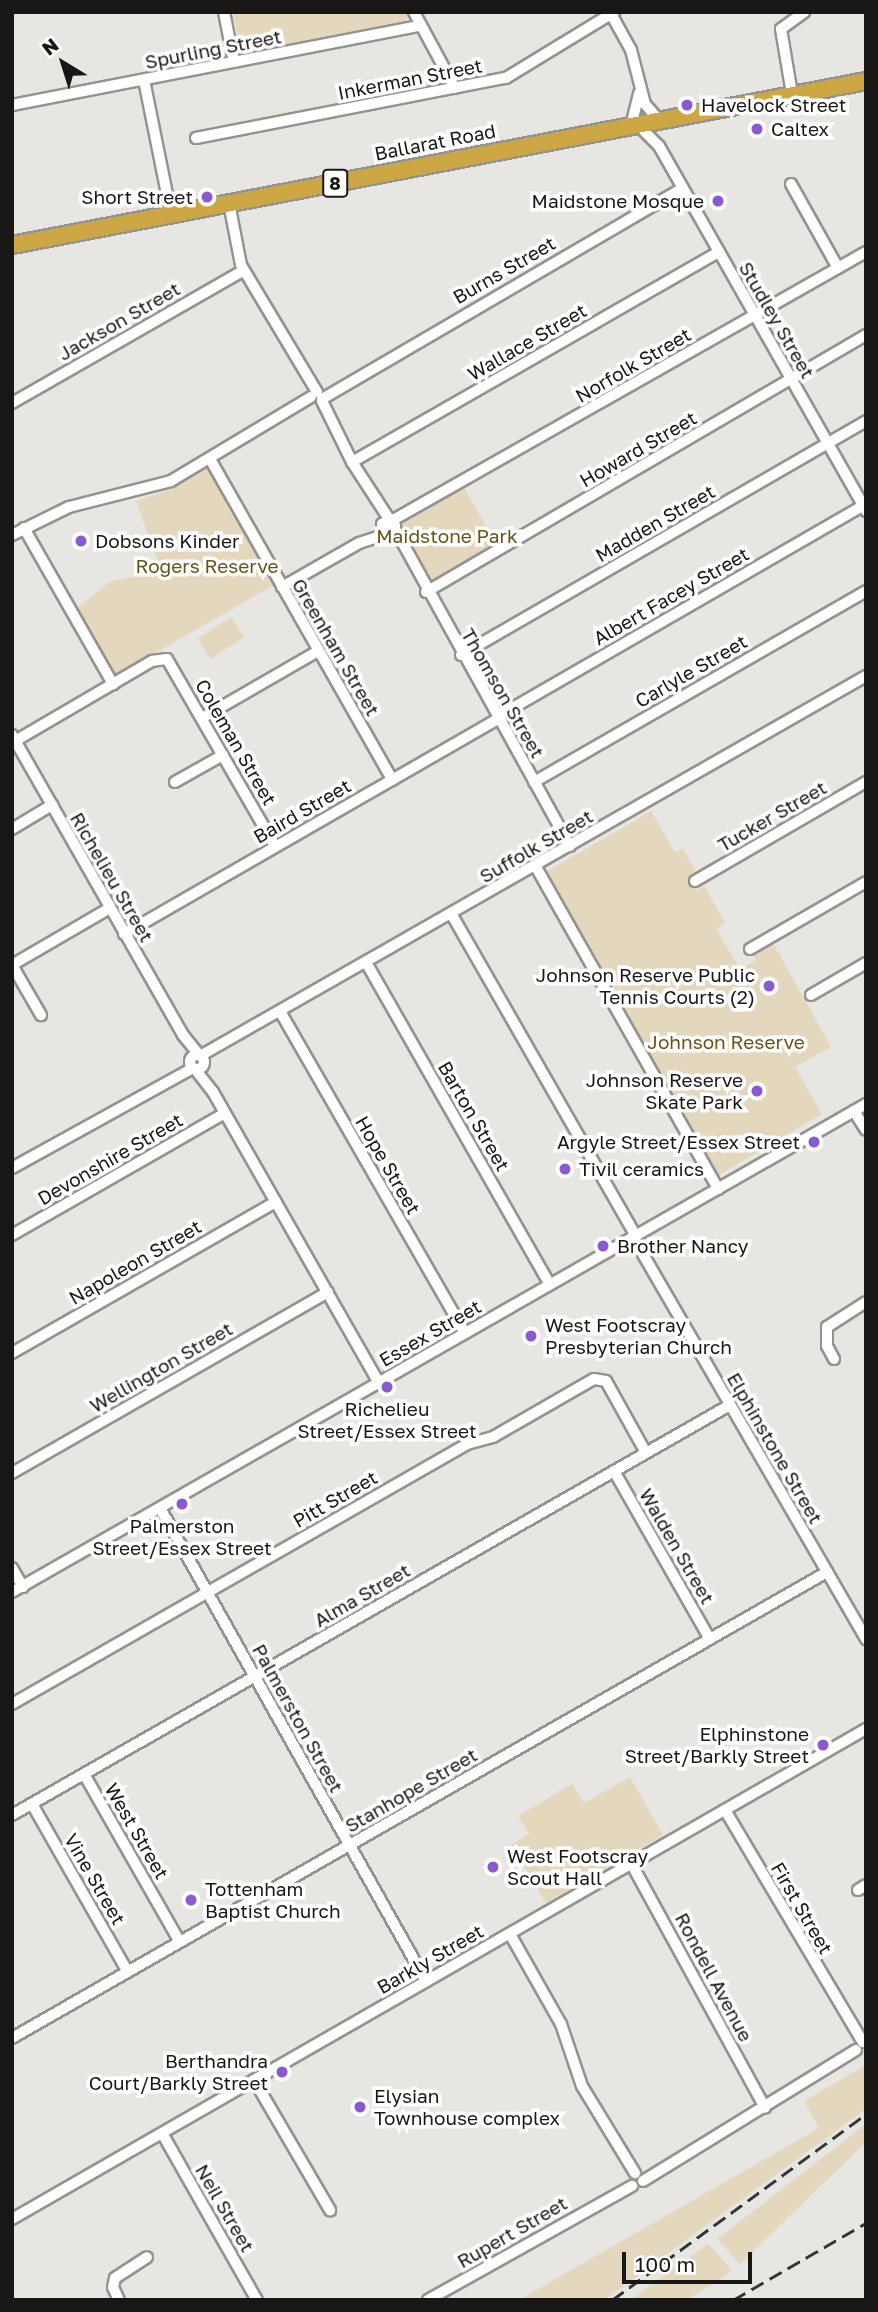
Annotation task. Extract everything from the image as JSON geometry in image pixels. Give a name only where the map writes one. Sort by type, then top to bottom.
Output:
[{"type":"highway","name":"Ballarat Road","points":[[12,245],[866,81]]},
{"type":"street","points":[[224,12],[234,62]]},
{"type":"street","points":[[414,12],[455,88]]},
{"type":"street","points":[[792,94],[782,29],[804,12]]},
{"type":"street","points":[[612,13],[631,50],[640,90],[634,125]]},
{"type":"street","name":"Inkerman Street","points":[[196,138],[506,78],[612,13]]},
{"type":"street","name":"Spurling Street","points":[[12,105],[420,26]]},
{"type":"street","points":[[144,80],[171,214]]},
{"type":"street","points":[[640,90],[658,120]]},
{"type":"street","name":"Studley Street","points":[[658,120],[659,146]]},
{"type":"street","name":"Studley Street","points":[[634,125],[659,146],[864,508]]},
{"type":"street","points":[[791,184],[838,268]]},
{"type":"street","name":"Burns Street","points":[[12,534],[69,507],[160,486],[682,188]]},
{"type":"street","name":"Thomson Street","points":[[229,203],[244,270],[570,846]]},
{"type":"street","name":"Wallace Street","points":[[352,462],[719,252]]},
{"type":"street","name":"Norfolk Street","points":[[282,587],[866,252]]},
{"type":"street","name":"Jackson Street","points":[[12,403],[244,270]]},
{"type":"street","name":"Howard Street","points":[[426,592],[866,335]]},
{"type":"street","name":"Madden Street","points":[[461,655],[866,421]]},
{"type":"street","name":"Greenham Street","points":[[210,459],[392,780]]},
{"type":"street","name":"Albert Facey Street","points":[[497,718],[864,508]]},
{"type":"street","points":[[14,738],[113,684],[24,527]]},
{"type":"street","name":"Carlyle Street","points":[[534,782],[866,591]]},
{"type":"street","points":[[202,718],[318,651]]},
{"type":"street","name":"Coleman Street","points":[[113,684],[163,658],[202,718],[275,846]]},
{"type":"street","name":"Suffolk Street","points":[[12,1168],[866,676]]},
{"type":"street","name":"Baird Street","points":[[124,934],[497,718]]},
{"type":"street","name":"Richelieu Street","points":[[14,738],[379,1382]]},
{"type":"street","points":[[175,782],[223,755]]},
{"type":"street","name":"Tucker Street","points":[[695,881],[866,782]]},
{"type":"street","points":[[12,829],[52,805]]},
{"type":"street","points":[[536,867],[718,1189]]},
{"type":"street","points":[[750,949],[866,882]]},
{"type":"street","points":[[41,1015],[12,965],[110,908]]},
{"type":"street","name":"Elphinstone Street","points":[[452,915],[866,1639]]},
{"type":"street","points":[[811,995],[866,963]]},
{"type":"street","name":"Barton Street","points":[[367,964],[550,1285]]},
{"type":"street","name":"Hope Street","points":[[281,1013],[465,1334]]},
{"type":"street","name":"Essex Street","points":[[17,1590],[866,1104]]},
{"type":"street","points":[[854,1111],[866,1130]]},
{"type":"street","name":"Devonshire Street","points":[[12,1235],[225,1113]]},
{"type":"street","name":"Napoleon Street","points":[[12,1353],[276,1202]]},
{"type":"street","name":"Wellington Street","points":[[12,1473],[327,1292]]},
{"type":"street","points":[[834,1359],[827,1346],[827,1328],[866,1302]]},
{"type":"street","name":"Pitt Street","points":[[12,1704],[467,1444],[494,1437],[598,1378],[606,1381],[646,1453]]},
{"type":"street","name":"Alma Street","points":[[12,1815],[730,1405]]},
{"type":"street","name":"Walden Street","points":[[614,1471],[710,1639]]},
{"type":"street","name":"Palmerston Street","points":[[160,1508],[426,1981]]},
{"type":"street","points":[[12,1569],[17,1590]]},
{"type":"street","name":"Stanhope Street","points":[[12,2038],[827,1572]]},
{"type":"street","name":"Barkly Street","points":[[12,2219],[866,1729]]},
{"type":"street","name":"West Street","points":[[84,1774],[180,1942]]},
{"type":"street","name":"Vine Street","points":[[33,1804],[128,1972]]},
{"type":"street","name":"First Street","points":[[725,1810],[861,2049]]},
{"type":"street","name":"Rondell Avenue","points":[[631,1863],[765,2108]]},
{"type":"street","points":[[510,1934],[561,2024],[582,2086],[635,2178]]},
{"type":"street","name":"Rupert Street","points":[[428,2300],[612,2194],[635,2178],[765,2108],[861,2049]]},
{"type":"street","points":[[254,2080],[330,2210]]},
{"type":"street","name":"Neil Street","points":[[162,2133],[257,2300]]},
{"type":"street","points":[[119,2300],[113,2287],[115,2278],[147,2258]]},
{"type":"green space","points":[[233,12],[409,12],[406,22],[397,26],[253,51],[239,43]]},
{"type":"green space","name":"Rogers Reserve","points":[[208,468],[274,585],[115,676],[77,608],[111,581],[142,575],[157,559],[136,501],[171,489]]},
{"type":"green space","name":"Maidstone Park","points":[[464,488],[497,546],[431,585],[397,526]]},
{"type":"green space","points":[[231,617],[244,637],[211,659],[197,639]]},
{"type":"green space","name":"Johnson Reserve","points":[[651,811],[675,852],[683,849],[696,871],[688,876],[697,890],[704,886],[725,923],[716,929],[740,969],[756,960],[753,954],[773,943],[831,1047],[795,1067],[822,1114],[719,1175],[546,872]]},
{"type":"green space","points":[[630,1777],[663,1835],[546,1903],[511,1845],[529,1834],[518,1816],[572,1784],[584,1803]]},
{"type":"green space","points":[[866,2065],[866,2109],[604,2300],[519,2300],[819,2128],[804,2101]]},
{"type":"green space","points":[[866,2124],[866,2142],[740,2264],[717,2239]]},
{"type":"green space","points":[[708,2244],[732,2270],[721,2279],[686,2300],[630,2300]]},
{"type":"railway","points":[[612,2300],[866,2114]]},
{"type":"railway","points":[[733,2300],[866,2223]]},
{"type":"place","name":"Havelock Street","points":[[687,105]]},
{"type":"place","name":"Caltex","points":[[757,129]]},
{"type":"place","name":"Short Street","points":[[207,197]]},
{"type":"place","name":"Maidstone Mosque","points":[[718,201]]},
{"type":"place","name":"Dobsons Kinder","points":[[81,541]]},
{"type":"place","name":"Johnson Reserve Public Tennis Courts (2)","points":[[769,986]]},
{"type":"place","name":"Johnson Reserve Skate Park","points":[[757,1091]]},
{"type":"place","name":"Argyle Street/Essex Street","points":[[814,1142]]},
{"type":"place","name":"Tivil ceramics","points":[[565,1169]]},
{"type":"place","name":"Brother Nancy","points":[[603,1246]]},
{"type":"place","name":"West Footscray Presbyterian Church","points":[[531,1336]]},
{"type":"place","name":"Richelieu Street/Essex Street","points":[[387,1387]]},
{"type":"place","name":"Palmerston Street/Essex Street","points":[[182,1504]]},
{"type":"place","name":"Elphinstone Street/Barkly Street","points":[[823,1745]]},
{"type":"place","name":"West Footscray Scout Hall","points":[[493,1867]]},
{"type":"place","name":"Tottenham Baptist Church","points":[[191,1900]]},
{"type":"place","name":"Berthandra Court/Barkly Street","points":[[282,2072]]},
{"type":"place","name":"Elysian Townhouse complex","points":[[360,2107]]}]
